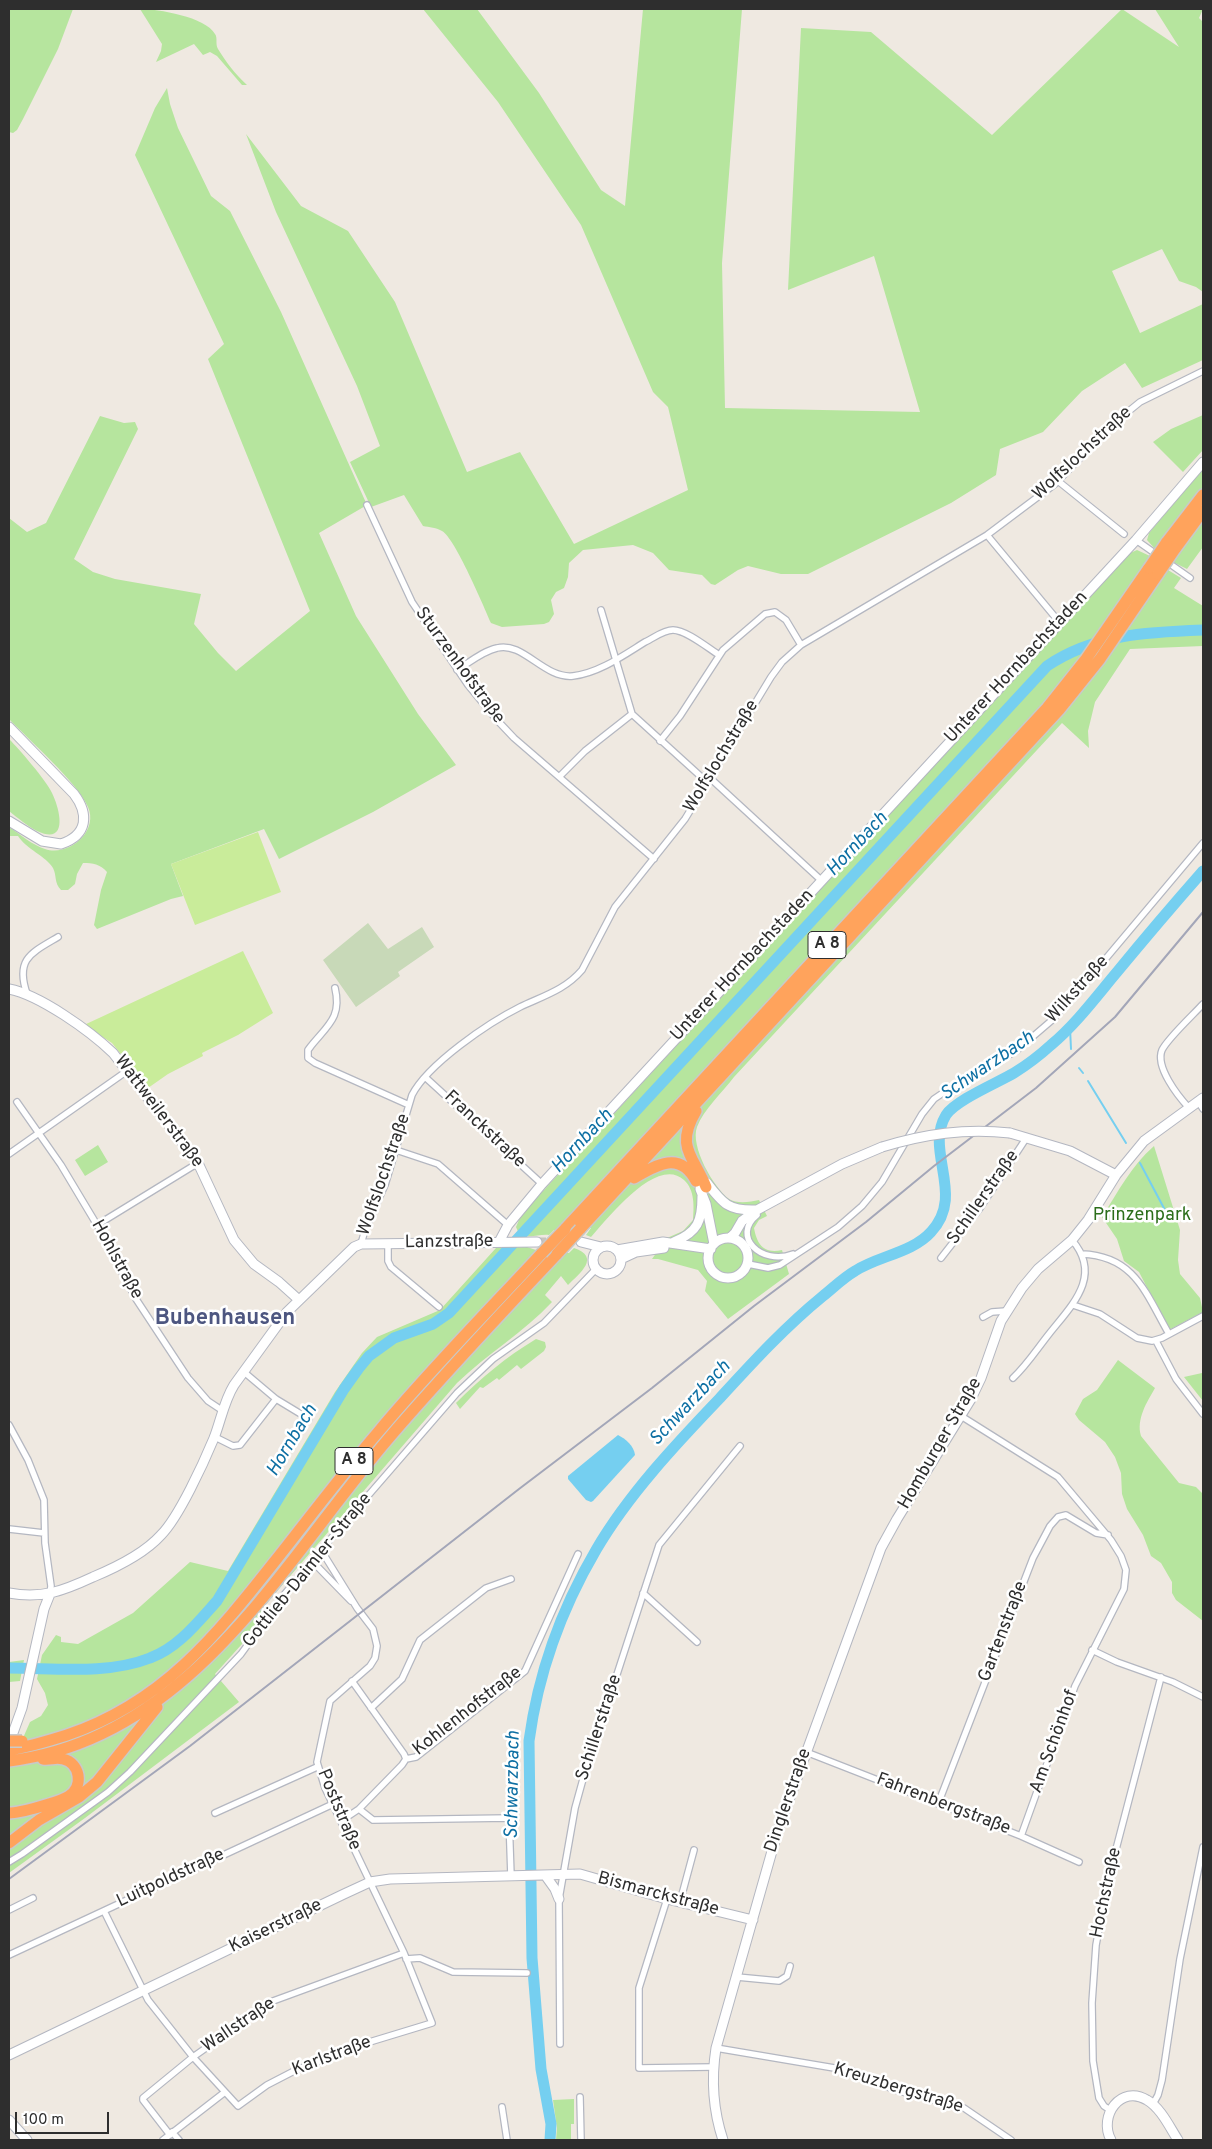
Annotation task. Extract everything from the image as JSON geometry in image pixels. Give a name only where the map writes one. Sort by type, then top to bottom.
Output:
[{"type":"highway","name":"A 8","points":[[13,1750],[92,1726],[137,1702],[174,1675],[200,1651],[235,1612],[379,1431],[456,1344],[1041,715],[1153,571],[1203,495]]},
{"type":"highway","name":"A 8","points":[[1171,546],[1203,511]]},
{"type":"highway","name":"A 8","points":[[13,1750],[32,1758],[76,1744],[131,1720],[186,1680],[224,1642],[388,1439],[1059,710],[1100,659],[1134,610],[1153,571]]},
{"type":"highway","points":[[704,1187],[689,1156],[686,1135],[689,1123],[705,1094]]},
{"type":"highway","points":[[623,1182],[655,1165],[673,1162],[688,1170],[704,1187]]},
{"type":"highway","points":[[9,1843],[39,1820],[69,1803],[97,1782],[166,1696]]},
{"type":"highway","points":[[9,1813],[19,1812],[67,1797],[74,1792],[78,1783],[78,1773],[73,1765],[64,1759],[32,1758]]},
{"type":"highway","points":[[9,1821],[69,1803]]},
{"type":"highway","points":[[9,1821],[43,1805]]},
{"type":"street","name":"Wolfslochstraße","points":[[361,1244],[365,1230],[383,1192],[408,1105],[415,1089],[425,1076],[458,1048],[520,1008],[559,990],[574,979],[582,970],[615,907],[685,819],[771,677],[791,653],[801,645],[987,535],[1058,481],[1129,410],[1152,394],[1203,371]]},
{"type":"street","name":"Unterer Hornbachstaden","points":[[499,1242],[508,1225],[542,1184],[1136,540],[1203,462]]},
{"type":"street","points":[[1058,481],[1124,534]]},
{"type":"street","name":"Sturzenhofstraße","points":[[367,505],[412,602],[457,670],[504,728],[654,859]]},
{"type":"street","points":[[987,535],[1060,623]]},
{"type":"street","points":[[1136,540],[1190,578]]},
{"type":"street","points":[[601,610],[632,714],[660,741],[709,781],[822,881]]},
{"type":"street","points":[[660,741],[680,716],[719,655],[770,612],[775,612],[782,616],[801,645]]},
{"type":"street","points":[[457,670],[492,649],[504,647],[516,650],[552,673],[565,676],[579,675],[616,660],[662,633],[672,630],[685,634],[719,655]]},
{"type":"street","points":[[560,776],[585,751],[632,714]]},
{"type":"street","points":[[9,727],[74,794],[82,805],[84,816],[78,833],[61,844],[42,841],[9,822]]},
{"type":"street","name":"Wilkstraße","points":[[748,1264],[761,1267],[774,1266],[790,1260],[838,1227],[862,1206],[882,1182],[922,1114],[934,1099],[959,1082],[1016,1051],[1051,1021],[1203,843]]},
{"type":"street","points":[[27,994],[22,976],[24,962],[32,953],[58,937]]},
{"type":"street","points":[[335,988],[338,1001],[337,1012],[308,1050],[308,1058],[314,1063],[408,1105]]},
{"type":"street","name":"Wattweilerstraße","points":[[9,989],[27,994],[100,1041],[119,1059],[198,1163],[234,1240],[254,1264],[279,1282],[299,1300]]},
{"type":"street","points":[[1189,1108],[1163,1071],[1161,1056],[1165,1046],[1203,1004]]},
{"type":"street","points":[[9,1154],[127,1071]]},
{"type":"street","name":"Franckstraße","points":[[425,1076],[542,1184]]},
{"type":"street","name":"Hohlstraße","points":[[17,1102],[40,1133],[97,1225],[136,1299],[188,1378],[208,1401],[223,1411]]},
{"type":"street","name":"Homburger Straße","points":[[884,1541],[961,1416],[981,1378],[995,1335],[1006,1311],[1038,1269],[1072,1240],[1093,1214],[1116,1175],[1144,1141],[1189,1108],[1201,1103]]},
{"type":"street","points":[[709,1261],[719,1242],[736,1233],[742,1221],[763,1207],[842,1164],[882,1147],[922,1136],[953,1131],[979,1130],[1010,1133],[1053,1144],[1087,1158],[1116,1175]]},
{"type":"street","name":"Schillerstraße","points":[[941,1258],[975,1215],[1027,1137]]},
{"type":"street","points":[[396,1150],[438,1164],[508,1225]]},
{"type":"street","points":[[97,1225],[198,1163]]},
{"type":"street","points":[[704,1187],[726,1205],[736,1209],[763,1207]]},
{"type":"street","points":[[704,1187],[719,1242]]},
{"type":"street","points":[[673,1243],[688,1236],[697,1227],[702,1215],[704,1187]]},
{"type":"street","points":[[621,1259],[636,1252],[662,1248],[682,1250],[698,1254],[709,1261],[717,1275],[727,1278],[737,1276],[748,1264],[748,1253],[742,1244],[742,1234],[746,1223],[749,1217],[763,1207]]},
{"type":"street","name":"Wilkstraße","points":[[763,1207],[750,1224],[748,1239],[752,1246],[760,1253],[776,1258],[802,1250]]},
{"type":"street","points":[[1013,1378],[1029,1362],[1073,1305],[1080,1292],[1084,1277],[1082,1254],[1072,1240]]},
{"type":"street","name":"Lanzstraße","points":[[361,1244],[534,1242]]},
{"type":"street","points":[[617,1250],[621,1259],[618,1268],[612,1273],[604,1274],[596,1269],[588,1248],[581,1242],[601,1247],[609,1246],[617,1250],[650,1243],[719,1242],[742,1244]]},
{"type":"street","points":[[9,1594],[31,1596],[50,1594],[99,1575],[136,1555],[161,1535],[172,1521],[219,1439],[223,1411],[230,1391],[287,1312],[354,1247],[361,1244]]},
{"type":"street","points":[[388,1244],[388,1261],[391,1267],[439,1307]]},
{"type":"street","points":[[593,1259],[595,1252],[601,1247]]},
{"type":"street","points":[[1082,1254],[1106,1259],[1129,1270],[1144,1289],[1169,1334]]},
{"type":"street","name":"Gottlieb-Daimler-Straße","points":[[9,1862],[108,1792],[130,1772],[241,1654],[283,1596],[321,1550],[457,1393],[493,1360],[544,1323],[596,1269]]},
{"type":"street","points":[[1073,1305],[1100,1314],[1137,1338],[1156,1340],[1203,1316]]},
{"type":"street","points":[[983,1317],[992,1312],[1006,1311]]},
{"type":"street","points":[[1156,1340],[1176,1379],[1203,1414]]},
{"type":"street","points":[[244,1372],[276,1399],[308,1419]]},
{"type":"street","points":[[219,1439],[236,1446],[240,1445],[276,1399]]},
{"type":"street","name":"Am Schönhof","points":[[961,1416],[1058,1477],[1108,1535],[1124,1564],[1126,1582],[1075,1686],[1021,1836]]},
{"type":"street","points":[[9,1425],[23,1450],[44,1500],[46,1511],[44,1533],[50,1594],[44,1609],[13,1750]]},
{"type":"street","name":"Schillerstraße","points":[[560,2044],[559,1899],[578,1794],[659,1545],[740,1446]]},
{"type":"street","name":"Gartenstraße","points":[[938,1804],[1023,1582],[1050,1526],[1058,1517],[1066,1515],[1096,1533],[1108,1535]]},
{"type":"street","points":[[9,1530],[44,1533]]},
{"type":"street","name":"Dinglerstraße","points":[[723,2140],[716,2114],[713,2067],[716,2048],[778,1830],[884,1541]]},
{"type":"street","name":"Poststraße","points":[[321,1550],[373,1629],[377,1646],[372,1663],[330,1700],[320,1746],[318,1767],[321,1780],[404,1953],[432,2023]]},
{"type":"street","name":"Kohlenhofstraße","points":[[341,1821],[359,1809],[406,1759],[416,1757],[525,1671],[578,1554]]},
{"type":"street","name":"Poststraße","points":[[312,1561],[358,1608]]},
{"type":"street","points":[[371,1708],[402,1679],[420,1640],[486,1588],[511,1579]]},
{"type":"street","points":[[643,1593],[697,1642]]},
{"type":"street","points":[[1092,1650],[1117,1662],[1161,1677],[1203,1697]]},
{"type":"street","name":"Hochstraße","points":[[1110,2110],[1104,2106],[1099,2098],[1093,2061],[1092,2003],[1096,1945],[1109,1876],[1161,1677]]},
{"type":"street","points":[[352,1681],[406,1759]]},
{"type":"street","name":"Fahrenbergstraße","points":[[806,1752],[1021,1836],[1079,1862]]},
{"type":"street","points":[[215,1813],[318,1767]]},
{"type":"street","name":"Luitpoldstraße","points":[[9,1955],[333,1804]]},
{"type":"street","points":[[359,1809],[373,1820],[509,1818],[511,1876]]},
{"type":"street","points":[[1153,2104],[1158,2095],[1162,2080],[1182,1950],[1203,1847]]},
{"type":"street","points":[[680,1902],[694,1850]]},
{"type":"street","name":"Kaiserstraße","points":[[9,2055],[370,1882],[398,1879],[563,1874]]},
{"type":"street","name":"Bismarckstraße","points":[[563,1874],[586,1875],[667,1899],[753,1920]]},
{"type":"street","points":[[544,1875],[552,1883],[559,1899]]},
{"type":"street","points":[[9,1910],[33,1898]]},
{"type":"street","points":[[667,1899],[639,1988],[639,2068],[713,2067]]},
{"type":"street","points":[[104,1911],[148,2000],[193,2057],[225,2092],[163,2140]]},
{"type":"street","name":"Wallstraße","points":[[171,2134],[143,2100],[145,2096],[193,2057],[273,2001],[404,1953]]},
{"type":"street","points":[[406,1959],[420,1958],[453,1972],[527,1972]]},
{"type":"street","points":[[737,1976],[779,1981],[786,1976],[790,1966]]},
{"type":"street","name":"Karlstraße","points":[[225,2092],[238,2106],[267,2085],[296,2070],[386,2036],[432,2023]]},
{"type":"street","name":"Kreuzbergstraße","points":[[716,2048],[852,2071],[895,2090],[964,2108],[1011,2140]]},
{"type":"street","points":[[1111,2140],[1107,2123],[1110,2110],[1120,2100],[1130,2096],[1142,2097],[1153,2104],[1178,2140]]},
{"type":"street","points":[[580,2097],[581,2140]]},
{"type":"street","points":[[502,2106],[508,2140]]},
{"type":"street","points":[[9,2120],[27,2140]]},
{"type":"street","points":[[171,2134],[179,2140]]},
{"type":"green space","points":[[9,9],[73,9],[58,49],[23,119],[17,130],[13,133],[9,132]]},
{"type":"green space","points":[[140,9],[181,15],[210,28],[216,36],[217,47],[221,54],[247,85],[242,85],[217,56],[210,52],[203,55],[194,44],[156,62],[162,44]]},
{"type":"green space","points":[[423,9],[477,9],[539,93],[601,190],[625,206],[643,9],[742,9],[722,263],[725,408],[920,412],[874,256],[788,290],[801,28],[871,32],[992,135],[1122,9],[1179,47],[1155,9],[1203,9],[1199,18],[1203,22],[1203,292],[1196,287],[1179,281],[1162,249],[1112,271],[1140,333],[1203,304],[1203,360],[1142,388],[1125,363],[1082,391],[1043,432],[1000,449],[996,475],[951,503],[808,574],[781,574],[748,566],[738,570],[715,585],[711,584],[702,575],[669,570],[653,553],[633,545],[583,550],[569,563],[568,577],[564,588],[556,592],[551,600],[554,614],[549,622],[502,627],[491,623],[469,574],[448,536],[440,530],[423,526],[404,495],[371,507],[350,462],[380,446],[357,386],[276,212],[246,134],[301,206],[348,231],[395,302],[467,472],[520,452],[574,544],[688,490],[668,407],[653,392],[581,225],[498,102]]},
{"type":"green space","points":[[167,88],[178,128],[211,196],[230,211],[281,312],[367,505],[319,533],[356,616],[418,714],[456,765],[373,812],[279,859],[264,829],[171,864],[183,896],[97,929],[94,925],[101,890],[107,872],[96,864],[83,863],[77,874],[75,884],[68,890],[61,890],[57,885],[53,868],[50,864],[26,845],[18,836],[9,836],[9,827],[40,847],[54,851],[63,849],[72,846],[85,833],[89,825],[90,816],[83,797],[74,786],[9,719],[9,518],[27,532],[46,523],[100,416],[124,423],[135,422],[138,429],[74,559],[93,572],[115,579],[201,594],[194,624],[236,671],[310,611],[208,359],[224,344],[135,155],[155,108]]},
{"type":"green space","points":[[1203,415],[1203,450],[1183,472],[1153,442],[1171,429]]},
{"type":"green space","points":[[1203,468],[1203,547],[1187,569],[1173,562],[1180,553],[1175,549],[1155,549],[1147,540],[1149,533]]},
{"type":"green space","points":[[1137,550],[1150,556],[1144,565],[1163,577],[1168,570],[1181,578],[1174,588],[1203,606],[1203,646],[1130,649],[1095,702],[1088,731],[1089,748],[1062,723],[734,1077],[700,1120],[696,1135],[697,1145],[704,1166],[716,1185],[732,1201],[748,1202],[759,1200],[767,1216],[759,1220],[754,1228],[757,1239],[766,1249],[782,1250],[789,1274],[728,1319],[705,1291],[707,1281],[698,1270],[652,1259],[667,1238],[683,1231],[693,1220],[692,1194],[688,1184],[673,1174],[660,1176],[647,1182],[621,1204],[591,1237],[586,1235],[591,1228],[554,1230],[549,1235],[530,1236],[519,1234],[516,1227],[521,1215],[1128,554]],"holes":[[[1141,609],[1106,659],[1079,660],[1112,613]]]},
{"type":"green space","points":[[9,739],[38,773],[52,793],[58,808],[60,824],[54,834],[37,831],[9,811]]},
{"type":"green space","points":[[258,832],[281,892],[195,925],[171,864]]},
{"type":"green space","points":[[368,923],[388,949],[422,927],[434,947],[398,972],[400,976],[356,1007],[323,960]]},
{"type":"green space","points":[[243,951],[273,1013],[238,1035],[202,1053],[203,1056],[168,1074],[148,1088],[112,1043],[84,1025]]},
{"type":"green space","points":[[98,1145],[108,1162],[85,1176],[75,1160]]},
{"type":"green space","name":"Prinzenpark","points":[[1154,1146],[1180,1230],[1178,1260],[1180,1274],[1200,1298],[1203,1312],[1169,1330],[1139,1272],[1124,1261],[1117,1239],[1102,1217],[1132,1171]]},
{"type":"green space","points":[[527,1247],[536,1250],[534,1253],[569,1253],[574,1248],[586,1256],[586,1265],[568,1285],[561,1276],[545,1295],[552,1302],[530,1323],[457,1383],[263,1608],[265,1611],[251,1634],[215,1674],[239,1702],[9,1873],[9,1770],[30,1722],[41,1716],[48,1705],[45,1693],[37,1679],[42,1655],[56,1635],[61,1637],[61,1642],[78,1644],[133,1613],[190,1562],[228,1571],[335,1392],[362,1353],[377,1337],[440,1310],[496,1248]]},
{"type":"green space","points":[[536,1339],[545,1342],[546,1347],[544,1351],[521,1369],[517,1365],[499,1380],[497,1378],[483,1388],[480,1387],[460,1409],[456,1403],[475,1385],[494,1368]]},
{"type":"green space","points":[[1118,1360],[1155,1388],[1141,1417],[1141,1436],[1179,1483],[1196,1487],[1203,1494],[1203,1621],[1176,1600],[1172,1593],[1172,1582],[1161,1563],[1151,1556],[1143,1535],[1127,1509],[1122,1494],[1121,1473],[1115,1457],[1105,1442],[1079,1420],[1075,1414],[1083,1399],[1097,1390]]},
{"type":"green space","points":[[1202,1373],[1203,1401],[1184,1377]]},
{"type":"green space","points":[[24,1660],[20,1681],[9,1682],[9,1662]]},
{"type":"green space","points":[[574,2099],[574,2124],[571,2124],[571,2140],[556,2140],[557,2128],[553,2100]]},
{"type":"water","points":[[618,1435],[629,1443],[635,1455],[593,1501],[586,1500],[568,1479],[568,1476]]},
{"type":"waterway","name":"Hornbach","points":[[9,1668],[99,1669],[116,1667],[150,1658],[170,1648],[195,1626],[217,1601],[344,1389],[369,1356],[394,1338],[433,1324],[449,1313],[1047,666],[1065,655],[1103,641],[1142,634],[1203,630]]},
{"type":"waterway","name":"Schwarzbach","points":[[550,2140],[551,2124],[541,2069],[532,1958],[529,1741],[538,1691],[545,1666],[572,1595],[596,1550],[638,1490],[687,1433],[782,1332],[851,1274],[864,1266],[905,1250],[931,1232],[941,1218],[945,1203],[939,1143],[940,1129],[951,1109],[967,1098],[1024,1067],[1060,1037],[1086,1010],[1203,871]]},
{"type":"waterway","points":[[1070,1028],[1071,1049]]},
{"type":"waterway","points":[[1079,1068],[1083,1073]]},
{"type":"waterway","points":[[1088,1081],[1126,1143]]},
{"type":"waterway","points":[[1140,1163],[1166,1212]]},
{"type":"tunnel","points":[[537,1242],[581,1242]]},
{"type":"railway","points":[[9,1879],[190,1746],[1036,1088],[1115,1017],[1203,912]]},
{"type":"district","name":"Bubenhausen","points":[[225,1320]]}]
